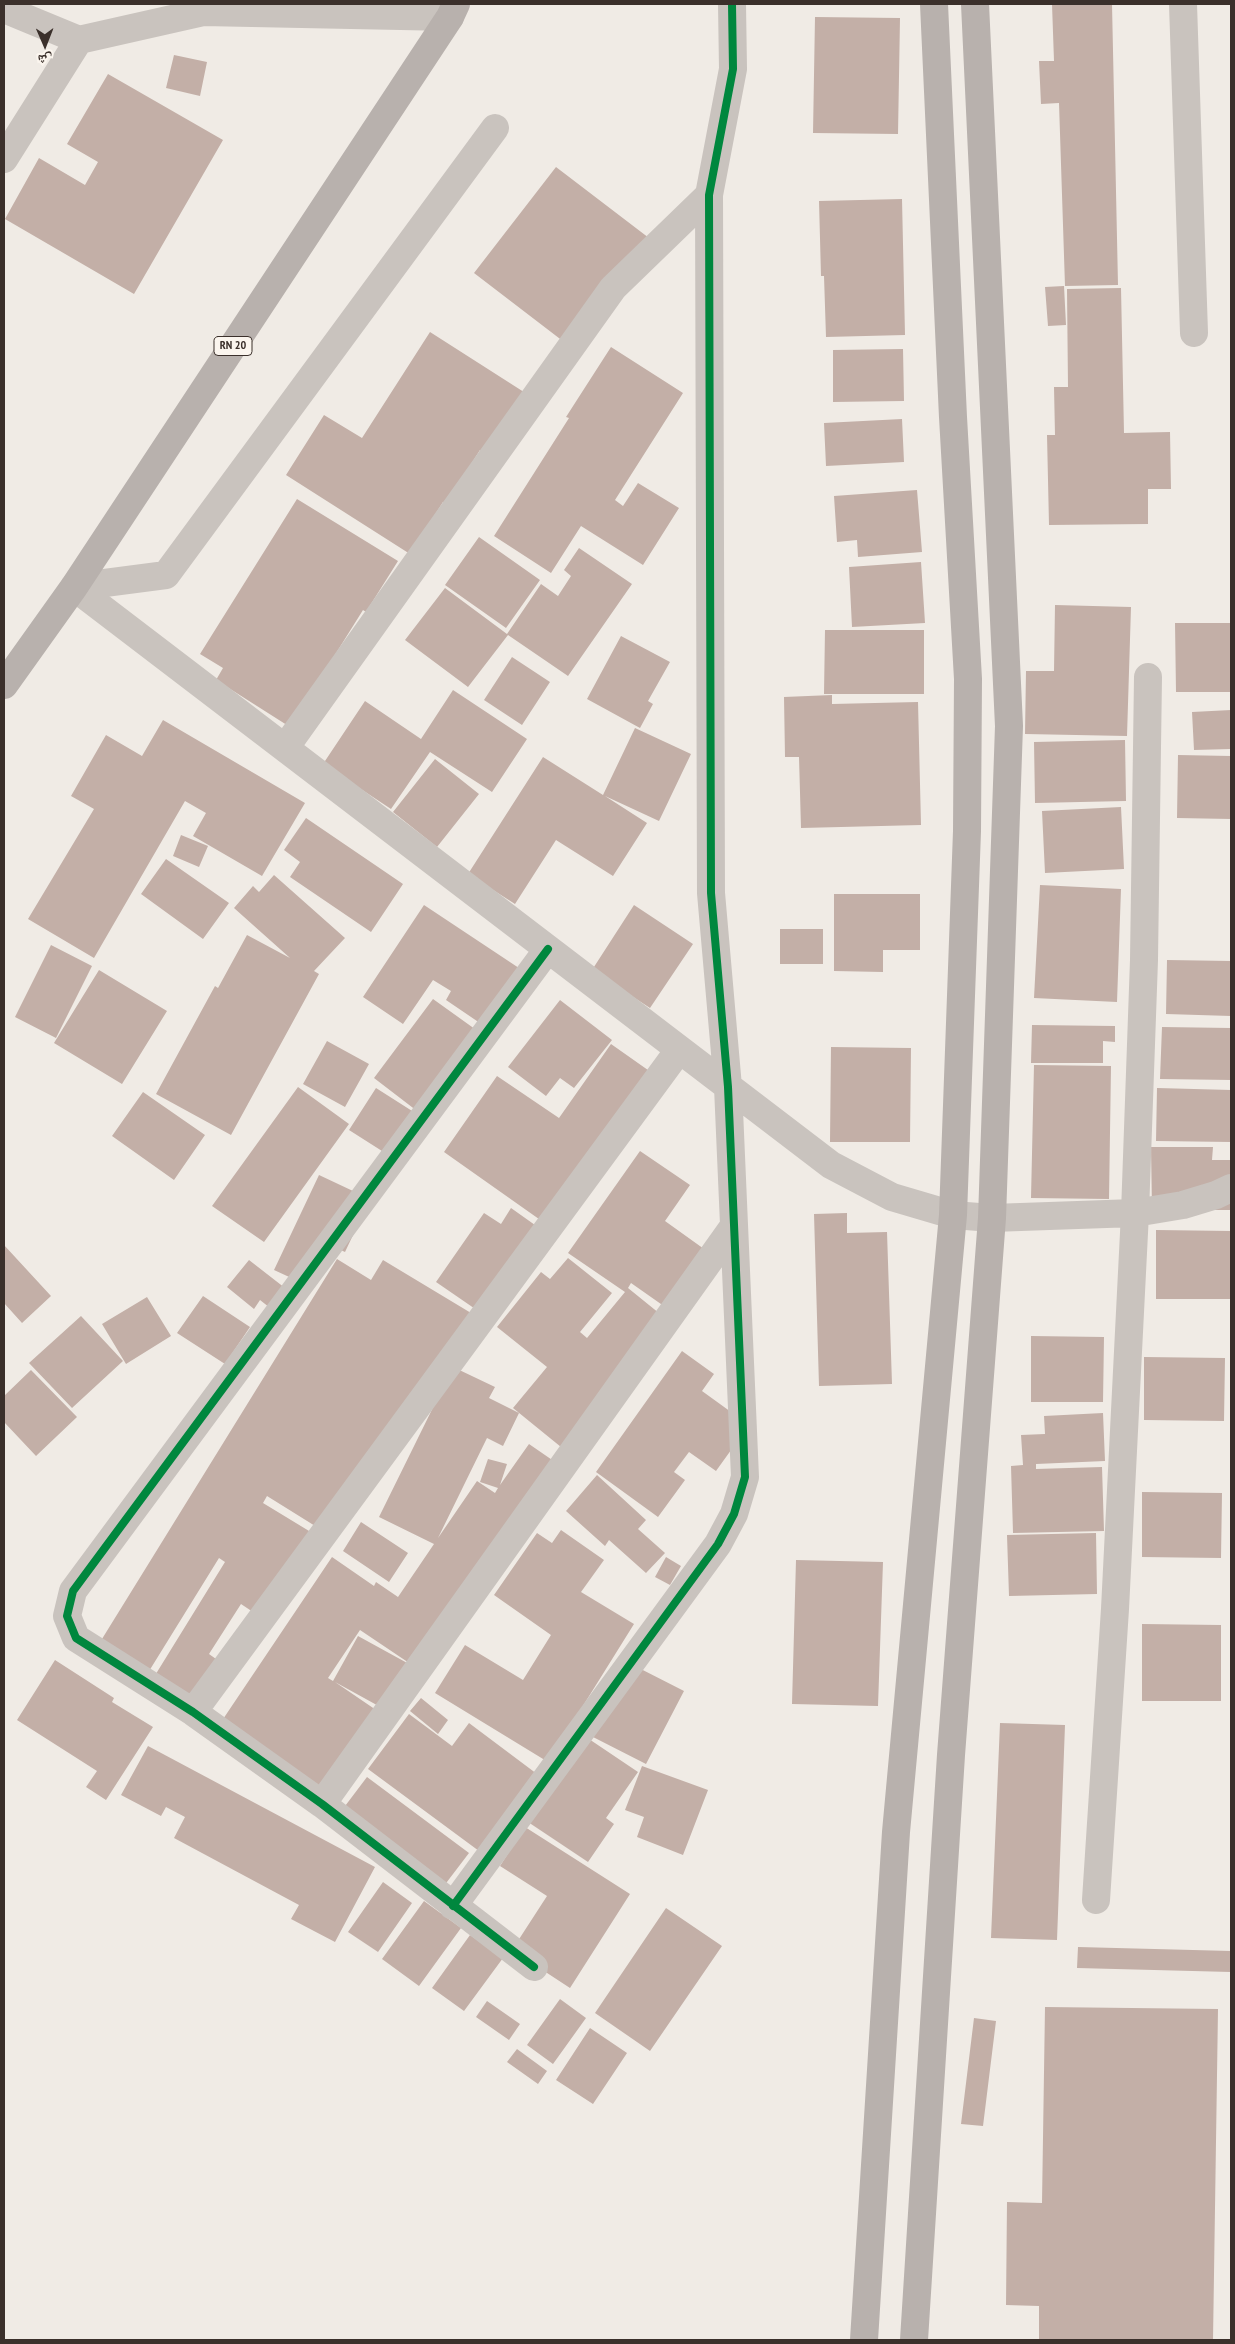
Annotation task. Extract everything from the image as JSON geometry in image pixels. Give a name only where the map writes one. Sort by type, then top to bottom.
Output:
[{"type":"main road","points":[[864,2340],[896,1832],[953,1215],[967,830],[968,679],[953,417],[934,4]]},
{"type":"main road","points":[[914,2340],[951,1755],[992,1218],[1009,726],[975,4]]},
{"type":"main road","name":"RN 20","points":[[4,685],[74,587],[453,11]]},
{"type":"street","points":[[453,1906],[718,1544],[734,1514],[745,1477],[728,1087],[711,893],[709,195],[733,70],[732,4]]},
{"type":"street","points":[[1183,4],[1194,333]]},
{"type":"street","points":[[4,9],[79,40],[204,12],[453,11]]},
{"type":"street","points":[[4,159],[79,40]]},
{"type":"street","points":[[74,587],[166,575],[494,128]]},
{"type":"street","points":[[285,748],[613,288],[709,195]]},
{"type":"street","points":[[74,587],[831,1165],[892,1197],[953,1215],[992,1218],[1135,1213],[1183,1205],[1216,1195],[1231,1188]]},
{"type":"street","points":[[1096,1900],[1115,1609],[1135,1213],[1144,960],[1148,677]]},
{"type":"street","points":[[534,1967],[322,1804],[193,1712],[76,1638],[67,1616],[73,1591],[548,949]]},
{"type":"street","points":[[193,1712],[679,1050]]},
{"type":"street","points":[[322,1804],[734,1226]]},
{"type":"building","points":[[1052,4],[1112,4],[1118,285],[1065,286],[1059,103],[1041,104],[1039,61],[1054,61]]},
{"type":"building","points":[[815,17],[900,18],[898,134],[813,133]]},
{"type":"building","points":[[174,55],[207,62],[200,96],[166,88]]},
{"type":"building","points":[[108,74],[223,140],[134,294],[5,219],[39,158],[85,185],[98,162],[67,144]]},
{"type":"building","points":[[556,167],[649,238],[568,345],[474,273]]},
{"type":"building","points":[[902,199],[905,335],[826,337],[824,276],[821,276],[819,201]]},
{"type":"building","points":[[1064,286],[1066,325],[1048,326],[1045,287]]},
{"type":"building","points":[[1121,288],[1124,433],[1170,432],[1171,489],[1148,489],[1148,524],[1049,525],[1047,435],[1055,435],[1054,387],[1068,387],[1067,289]]},
{"type":"building","points":[[430,332],[527,394],[488,455],[480,450],[446,504],[443,502],[410,554],[286,475],[324,415],[362,438]]},
{"type":"building","points":[[611,347],[683,393],[615,500],[623,506],[638,483],[679,508],[643,565],[581,526],[551,573],[494,536],[569,418],[566,417]]},
{"type":"building","points":[[903,349],[904,401],[833,402],[833,350]]},
{"type":"building","points":[[902,419],[904,462],[826,466],[824,423]]},
{"type":"building","points":[[917,490],[922,552],[858,557],[857,540],[837,542],[834,496]]},
{"type":"building","points":[[297,499],[398,561],[366,612],[363,610],[290,727],[216,680],[223,668],[200,654]]},
{"type":"building","points":[[479,537],[540,580],[506,628],[445,585]]},
{"type":"building","points":[[579,548],[632,584],[568,676],[508,635],[468,687],[405,640],[445,588],[507,634],[541,584],[558,596],[571,576],[564,570]]},
{"type":"building","points":[[921,562],[925,623],[852,627],[849,567]]},
{"type":"building","points":[[1055,605],[1131,607],[1127,736],[1025,734],[1026,671],[1054,671]]},
{"type":"building","points":[[1175,623],[1231,623],[1231,692],[1176,692]]},
{"type":"building","points":[[825,630],[924,630],[924,694],[824,694]]},
{"type":"building","points":[[621,636],[670,662],[648,701],[653,704],[640,728],[587,699]]},
{"type":"building","points":[[512,657],[550,682],[522,725],[484,700]]},
{"type":"building","points":[[453,690],[527,739],[492,792],[430,752],[391,809],[323,764],[365,701],[421,739]]},
{"type":"building","points":[[832,695],[832,704],[918,702],[921,825],[801,828],[799,757],[785,757],[784,697]]},
{"type":"building","points":[[1231,710],[1231,749],[1194,750],[1192,712]]},
{"type":"building","points":[[163,720],[305,803],[262,876],[193,836],[206,813],[185,801],[94,958],[28,919],[94,809],[71,796],[106,735],[142,756]]},
{"type":"building","points":[[635,728],[691,754],[659,821],[605,796],[647,823],[613,876],[556,840],[515,904],[468,874],[543,757],[603,795]]},
{"type":"building","points":[[1125,740],[1126,801],[1035,803],[1034,742]]},
{"type":"building","points":[[1178,755],[1231,756],[1231,819],[1177,818]]},
{"type":"building","points":[[435,759],[479,794],[437,847],[393,812]]},
{"type":"building","points":[[1121,807],[1124,869],[1045,873],[1042,811]]},
{"type":"building","points":[[306,818],[403,884],[371,932],[290,877],[300,862],[284,850]]},
{"type":"building","points":[[181,835],[208,846],[199,867],[173,856]]},
{"type":"building","points":[[166,859],[229,903],[203,939],[141,894]]},
{"type":"building","points":[[274,875],[345,938],[314,971],[319,974],[231,1135],[156,1094],[215,986],[218,988],[247,935],[290,958],[234,908],[253,886],[259,892]]},
{"type":"building","points":[[1040,885],[1121,889],[1117,1002],[1034,998]]},
{"type":"building","points":[[834,894],[920,894],[920,950],[883,950],[883,972],[834,971]]},
{"type":"building","points":[[424,905],[537,980],[499,1036],[446,1000],[451,991],[433,980],[403,1024],[363,997]]},
{"type":"building","points":[[634,905],[693,944],[650,1008],[592,970]]},
{"type":"building","points":[[780,929],[823,929],[823,964],[780,964]]},
{"type":"building","points":[[51,945],[92,966],[56,1038],[15,1017]]},
{"type":"building","points":[[1167,960],[1231,961],[1231,1016],[1166,1014]]},
{"type":"building","points":[[99,970],[167,1011],[122,1084],[54,1043]]},
{"type":"building","points":[[433,999],[493,1042],[434,1124],[374,1078]]},
{"type":"building","points":[[560,1000],[612,1040],[574,1088],[560,1078],[546,1096],[508,1067]]},
{"type":"building","points":[[1032,1025],[1115,1026],[1115,1042],[1103,1041],[1103,1063],[1031,1063]]},
{"type":"building","points":[[1162,1027],[1231,1028],[1231,1080],[1160,1079]]},
{"type":"building","points":[[327,1041],[369,1064],[345,1107],[303,1084]]},
{"type":"building","points":[[611,1044],[655,1075],[546,1224],[444,1152],[497,1076],[559,1118]]},
{"type":"building","points":[[831,1047],[911,1048],[910,1142],[830,1142]]},
{"type":"building","points":[[1034,1065],[1111,1066],[1109,1199],[1031,1198]]},
{"type":"building","points":[[298,1087],[349,1124],[264,1242],[212,1206]]},
{"type":"building","points":[[376,1088],[431,1123],[404,1165],[349,1130]]},
{"type":"building","points":[[1157,1088],[1231,1090],[1231,1142],[1156,1141]]},
{"type":"building","points":[[143,1092],[205,1135],[174,1180],[112,1136]]},
{"type":"building","points":[[1151,1147],[1213,1147],[1212,1160],[1231,1160],[1231,1210],[1152,1210]]},
{"type":"building","points":[[640,1151],[690,1185],[665,1221],[718,1259],[678,1316],[631,1283],[628,1288],[670,1322],[577,1460],[513,1408],[547,1367],[497,1327],[541,1272],[550,1279],[568,1258],[612,1293],[580,1332],[587,1338],[625,1292],[568,1253]]},
{"type":"building","points":[[319,1175],[370,1199],[345,1252],[330,1245],[311,1287],[274,1270]]},
{"type":"building","points":[[511,1208],[542,1230],[484,1315],[436,1282],[484,1213],[501,1224]]},
{"type":"building","points":[[847,1213],[847,1233],[887,1232],[892,1384],[819,1386],[814,1214]]},
{"type":"building","points":[[1156,1230],[1231,1231],[1231,1299],[1156,1299]]},
{"type":"building","points":[[4,1245],[51,1296],[22,1323],[4,1303]]},
{"type":"building","points":[[337,1259],[371,1280],[383,1260],[471,1313],[328,1534],[267,1496],[263,1503],[314,1534],[262,1618],[241,1604],[209,1654],[216,1659],[191,1700],[154,1677],[225,1562],[219,1558],[146,1676],[97,1647]]},
{"type":"building","points":[[249,1260],[294,1295],[279,1315],[260,1300],[254,1309],[227,1287]]},
{"type":"building","points":[[203,1296],[250,1327],[225,1364],[177,1333]]},
{"type":"building","points":[[147,1297],[171,1336],[126,1364],[102,1324]]},
{"type":"building","points":[[81,1316],[123,1361],[72,1408],[29,1363]]},
{"type":"building","points":[[1031,1336],[1104,1337],[1103,1402],[1031,1402]]},
{"type":"building","points":[[682,1351],[714,1374],[702,1391],[749,1425],[716,1471],[689,1452],[674,1472],[685,1480],[658,1517],[596,1472]]},
{"type":"building","points":[[1144,1357],[1225,1358],[1224,1421],[1144,1420]]},
{"type":"building","points":[[453,1367],[495,1387],[489,1398],[519,1413],[503,1446],[487,1438],[438,1538],[477,1481],[495,1493],[498,1488],[480,1482],[488,1459],[507,1464],[500,1485],[529,1444],[558,1464],[418,1669],[360,1630],[328,1678],[333,1681],[358,1636],[409,1664],[384,1709],[335,1682],[379,1712],[317,1804],[213,1734],[332,1557],[374,1586],[376,1582],[398,1597],[434,1544],[379,1517]]},
{"type":"building","points":[[31,1370],[77,1417],[36,1456],[4,1422],[4,1396]]},
{"type":"building","points":[[1103,1413],[1105,1461],[1036,1464],[1036,1469],[1102,1467],[1104,1531],[1013,1533],[1011,1466],[1023,1465],[1021,1435],[1045,1434],[1044,1416]]},
{"type":"building","points":[[597,1475],[646,1520],[638,1529],[665,1553],[646,1573],[609,1540],[605,1546],[566,1511]]},
{"type":"building","points":[[1142,1492],[1222,1493],[1221,1558],[1142,1557]]},
{"type":"building","points":[[361,1522],[408,1553],[389,1582],[343,1551]]},
{"type":"building","points":[[561,1530],[604,1560],[581,1592],[634,1624],[548,1762],[435,1693],[465,1645],[523,1680],[551,1635],[494,1595],[537,1533],[552,1543]]},
{"type":"building","points":[[1096,1533],[1097,1594],[1009,1596],[1007,1535]]},
{"type":"building","points":[[666,1557],[681,1566],[670,1585],[655,1577]]},
{"type":"building","points":[[796,1560],[883,1562],[878,1706],[792,1704]]},
{"type":"building","points":[[1142,1624],[1221,1625],[1221,1701],[1142,1701]]},
{"type":"building","points":[[55,1660],[114,1698],[112,1702],[153,1727],[106,1800],[86,1787],[97,1771],[17,1720]]},
{"type":"building","points":[[631,1664],[684,1691],[646,1764],[593,1737]]},
{"type":"building","points":[[421,1698],[448,1720],[438,1734],[410,1711]]},
{"type":"building","points":[[409,1714],[452,1746],[469,1723],[537,1774],[479,1851],[368,1769]]},
{"type":"building","points":[[1000,1723],[1065,1725],[1057,1940],[991,1938]]},
{"type":"building","points":[[586,1737],[638,1772],[606,1818],[614,1824],[588,1862],[528,1822]]},
{"type":"building","points":[[148,1746],[375,1867],[335,1942],[291,1919],[299,1905],[174,1838],[185,1817],[166,1807],[161,1816],[121,1795]]},
{"type":"building","points":[[642,1766],[708,1790],[683,1855],[637,1837],[644,1817],[625,1810]]},
{"type":"building","points":[[367,1777],[469,1853],[437,1895],[336,1818]]},
{"type":"building","points":[[525,1827],[630,1894],[570,1988],[512,1950],[547,1896],[500,1866]]},
{"type":"building","points":[[383,1882],[412,1903],[378,1952],[348,1932]]},
{"type":"building","points":[[424,1901],[461,1928],[419,1986],[382,1959]]},
{"type":"building","points":[[666,1908],[722,1946],[650,2051],[595,2013]]},
{"type":"building","points":[[470,1935],[503,1958],[464,2011],[432,1988]]},
{"type":"building","points":[[1078,1947],[1231,1951],[1231,1972],[1077,1968]]},
{"type":"building","points":[[560,1999],[586,2018],[553,2064],[527,2045]]},
{"type":"building","points":[[487,2001],[520,2024],[509,2040],[476,2017]]},
{"type":"building","points":[[1045,2007],[1218,2009],[1213,2340],[1039,2340],[1039,2306],[1006,2305],[1007,2202],[1042,2203]]},
{"type":"building","points":[[974,2018],[996,2021],[983,2126],[961,2124]]},
{"type":"building","points":[[590,2028],[627,2053],[593,2104],[556,2080]]},
{"type":"building","points":[[517,2049],[547,2071],[538,2084],[507,2062]]},
{"type":"cycle path","points":[[453,1906],[718,1544],[734,1514],[745,1477],[728,1087],[711,893],[709,195],[733,69],[732,4]]},
{"type":"cycle path","points":[[534,1967],[322,1804],[193,1712],[76,1638],[67,1616],[73,1591],[548,949]]}]
